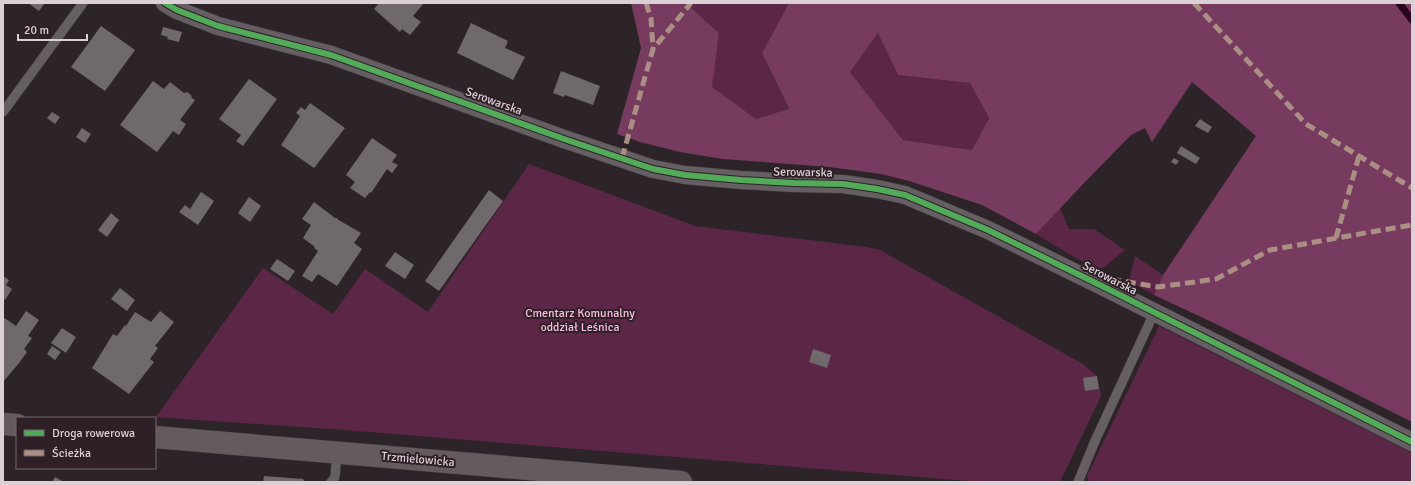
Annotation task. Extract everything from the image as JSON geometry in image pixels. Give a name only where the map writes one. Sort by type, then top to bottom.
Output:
[{"type":"street","name":"Serowarska","points":[[165,3],[178,10],[218,26],[331,55],[652,169],[685,175],[742,180],[843,184],[905,195],[988,230],[1412,442]]},
{"type":"street","points":[[3,424],[16,426]]},
{"type":"street","name":"Trzmielowicka","points":[[156,437],[681,482]]},
{"type":"lane","points":[[3,112],[83,3]]},
{"type":"lane","points":[[1078,482],[1095,441],[1154,313]]},
{"type":"lane","points":[[331,482],[335,477],[337,452]]},
{"type":"green space","points":[[686,3],[789,3],[762,53],[789,110],[756,119],[711,87],[719,33]]},
{"type":"green space","points":[[878,33],[898,75],[970,83],[989,118],[972,150],[903,140],[850,72]]},
{"type":"green space","name":"Cmentarz Komunalny oddział Leśnica","points":[[529,164],[695,226],[867,247],[883,251],[1083,364],[1097,376],[1101,396],[1060,482],[980,482],[345,430],[156,417],[263,268],[333,314],[365,269],[428,312]]},
{"type":"green space","points":[[1060,208],[1069,229],[1094,229],[1125,250],[1103,268],[1098,269],[1074,257],[1036,234]]},
{"type":"green space","points":[[1135,256],[1163,275],[1154,295],[1129,281]]},
{"type":"green space","points":[[1159,326],[1412,453],[1412,482],[1089,482],[1087,476]]},
{"type":"shaded area","points":[[631,3],[686,3],[719,33],[712,87],[756,119],[789,109],[762,53],[789,3],[1412,3],[1412,422],[1214,323],[1154,295],[1163,275],[1256,136],[1192,82],[1152,142],[1145,128],[1131,135],[1036,234],[982,205],[909,181],[881,174],[829,167],[723,159],[680,152],[640,142],[617,134],[641,48]],"holes":[[[878,33],[898,75],[970,83],[989,118],[972,150],[903,140],[850,72]]]},
{"type":"building","points":[[28,3],[45,3],[39,11]]},
{"type":"building","points":[[379,3],[424,3],[413,16],[421,22],[410,35],[402,29],[400,32],[374,9]]},
{"type":"building","points":[[471,23],[508,41],[505,48],[525,57],[513,80],[457,53]]},
{"type":"building","points":[[101,26],[135,50],[105,91],[71,67]]},
{"type":"building","points":[[163,27],[182,32],[179,42],[167,39],[168,37],[161,35]]},
{"type":"building","points":[[561,71],[600,86],[593,105],[565,95],[564,97],[553,93]]},
{"type":"building","points":[[249,79],[277,99],[243,146],[236,141],[241,135],[219,119]]},
{"type":"building","points":[[153,81],[164,89],[170,82],[184,93],[187,92],[195,100],[180,120],[186,124],[179,135],[173,131],[157,152],[120,125]]},
{"type":"building","points":[[310,103],[345,128],[314,168],[281,145],[300,116],[296,113],[301,107],[305,110]]},
{"type":"building","points":[[52,112],[60,117],[55,124],[47,118]]},
{"type":"building","points":[[1200,119],[1212,127],[1208,133],[1195,126]]},
{"type":"building","points":[[82,128],[91,134],[85,143],[76,137]]},
{"type":"building","points":[[372,138],[397,155],[392,162],[398,165],[392,173],[387,169],[371,193],[370,192],[365,198],[350,188],[355,182],[346,175]]},
{"type":"building","points":[[1181,146],[1200,158],[1196,164],[1177,153]]},
{"type":"building","points":[[1174,158],[1179,161],[1176,165],[1171,162]]},
{"type":"building","points":[[489,190],[503,201],[439,291],[425,281]]},
{"type":"building","points":[[201,192],[214,201],[198,225],[179,212],[185,205],[190,209]]},
{"type":"building","points":[[249,197],[261,206],[250,222],[238,213]]},
{"type":"building","points":[[314,202],[335,218],[338,218],[337,219],[361,233],[354,243],[362,249],[337,286],[318,274],[312,282],[302,276],[318,251],[303,238],[311,225],[302,219]]},
{"type":"building","points":[[111,213],[119,220],[107,237],[98,230]]},
{"type":"building","points":[[395,252],[414,265],[405,279],[385,266]]},
{"type":"building","points":[[277,259],[295,271],[288,281],[270,269]]},
{"type":"building","points":[[3,276],[9,280],[6,285],[12,289],[5,300],[3,299]]},
{"type":"building","points":[[120,288],[135,300],[127,311],[111,299]]},
{"type":"building","points":[[26,311],[39,320],[28,336],[32,338],[24,349],[27,352],[3,382],[3,317],[16,326]]},
{"type":"building","points":[[160,311],[174,322],[155,346],[158,348],[150,359],[154,362],[129,394],[92,368],[113,334],[117,336],[135,312],[151,322]]},
{"type":"building","points":[[62,328],[76,337],[66,353],[51,343]]},
{"type":"building","points":[[52,346],[61,352],[55,360],[47,354]]},
{"type":"building","points":[[813,349],[831,355],[827,368],[809,362]]},
{"type":"building","points":[[1097,376],[1099,389],[1085,391],[1083,378]]},
{"type":"building","points":[[264,476],[303,479],[305,482],[263,482]]},
{"type":"building","points":[[55,477],[64,482],[52,482]]},
{"type":"waterway","points":[[1399,3],[1412,20]]},
{"type":"marked path","points":[[646,3],[651,18],[653,49]]},
{"type":"marked path","points":[[622,158],[653,49],[691,3]]},
{"type":"marked path","points":[[1194,3],[1306,124],[1412,188]]},
{"type":"marked path","points":[[1336,238],[1359,156]]},
{"type":"marked path","points":[[1111,279],[1158,287],[1216,279],[1270,250],[1412,225]]},
{"type":"cycle path","points":[[165,3],[177,10],[218,26],[331,55],[564,139],[653,169],[685,175],[741,180],[843,184],[905,195],[988,230],[1412,442]]}]
